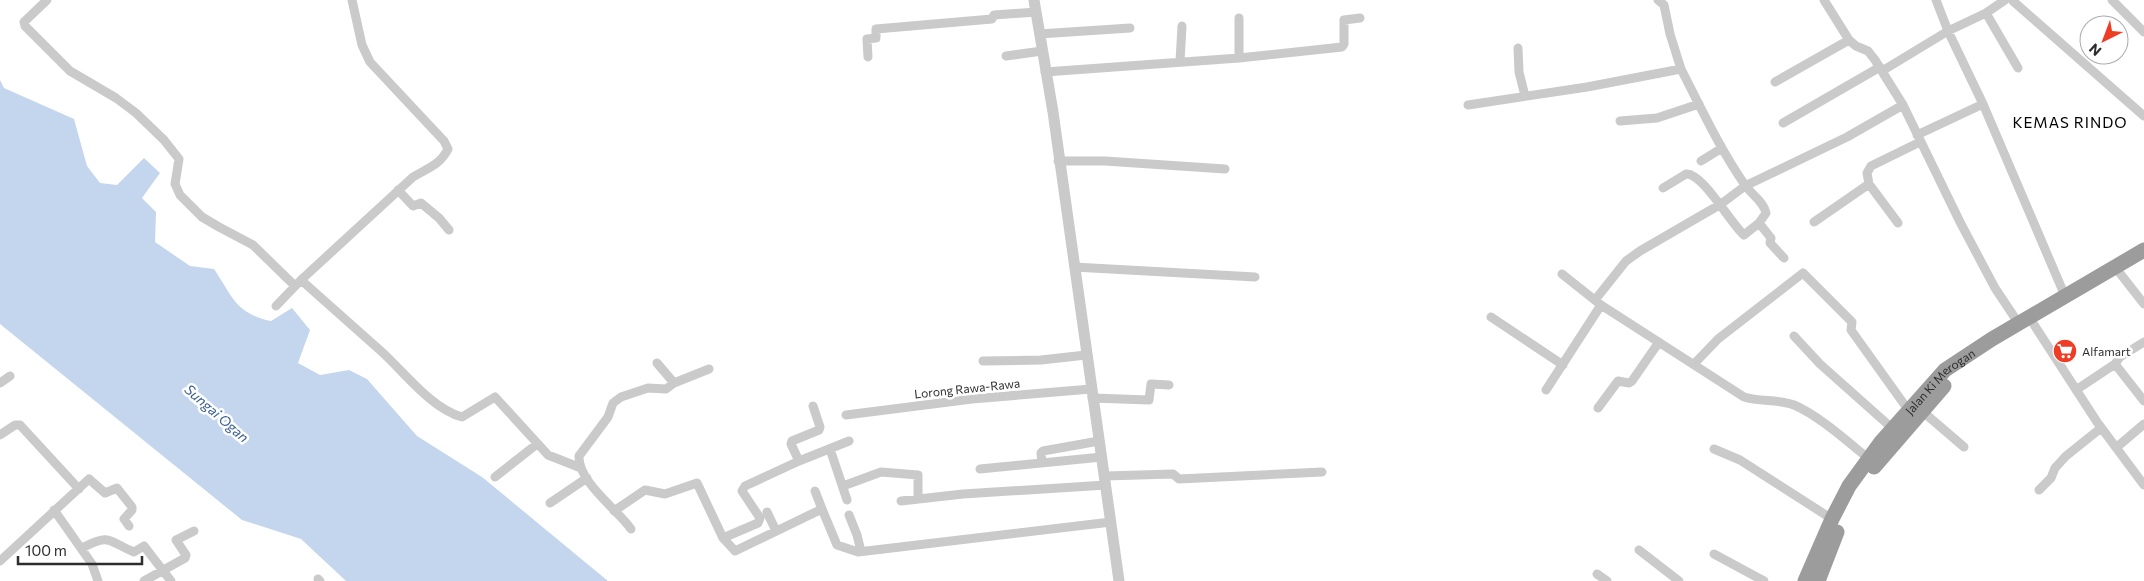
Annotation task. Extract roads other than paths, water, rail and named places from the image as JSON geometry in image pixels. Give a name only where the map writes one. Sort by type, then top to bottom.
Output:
[{"type":"highway","name":"Jalan Ki Merogan","points":[[2027,322],[2118,271],[2144,250]]},
{"type":"highway","name":"Jalan Ki Merogan","points":[[1817,580],[1832,518],[1848,486],[1893,428],[1953,377],[2000,345],[2027,322],[2065,296],[2144,260]]},
{"type":"highway","name":"Jalan Ki Merogan","points":[[1817,580],[1854,495],[1915,411]]},
{"type":"street","points":[[47,0],[24,22],[25,26],[70,71],[116,98],[136,114],[176,155],[175,184],[180,195],[202,216],[219,228],[253,245],[382,352],[421,391],[456,415],[466,416],[496,397],[548,455],[581,468]]},
{"type":"street","points":[[276,306],[298,283],[398,190],[416,175],[437,164],[444,156],[447,148],[444,141],[370,62],[362,45],[352,0]]},
{"type":"street","points":[[1034,0],[1119,581]]},
{"type":"street","points":[[1658,0],[1664,5],[1670,34],[1681,69],[1722,148],[1745,186],[1766,210],[1759,223],[1748,233],[1743,234],[1720,204],[1690,173],[1663,188]]},
{"type":"street","points":[[1824,0],[1849,40],[1856,46],[1868,51],[1903,105],[1995,288],[2027,322],[2144,485]]},
{"type":"street","points":[[1936,0],[1948,31],[1983,104],[2065,296]]},
{"type":"street","points":[[1783,123],[1948,31],[2009,0],[2144,116]]},
{"type":"street","points":[[2112,0],[2144,32]]},
{"type":"street","points":[[868,58],[867,40],[876,38],[876,29],[992,19],[994,15],[1036,12]]},
{"type":"street","points":[[1986,13],[2018,68]]},
{"type":"street","points":[[1239,18],[1239,58]]},
{"type":"street","points":[[1045,72],[1239,58],[1342,47],[1344,44],[1344,20],[1360,18]]},
{"type":"street","points":[[1180,61],[1182,26]]},
{"type":"street","points":[[1040,34],[1130,28]]},
{"type":"street","points":[[1775,82],[1849,40]]},
{"type":"street","points":[[1518,48],[1519,72],[1524,96]]},
{"type":"street","points":[[1006,56],[1042,52]]},
{"type":"street","points":[[1468,105],[1614,82],[1681,69]]},
{"type":"street","points":[[1620,121],[1657,118],[1699,104]]},
{"type":"street","points":[[1898,223],[1869,184],[1867,173],[1870,166],[1983,104]]},
{"type":"street","points":[[1546,390],[1563,365],[1598,303],[1626,261],[1720,204],[1745,186],[1847,137],[1903,105]]},
{"type":"street","points":[[1701,161],[1722,148]]},
{"type":"street","points":[[1058,162],[1105,162],[1225,169]]},
{"type":"street","points":[[1814,222],[1869,184]]},
{"type":"street","points":[[398,190],[413,206],[421,203],[439,218],[449,230]]},
{"type":"street","points":[[1759,223],[1771,238],[1770,242],[1784,258]]},
{"type":"street","points":[[1074,267],[1255,277]]},
{"type":"street","points":[[2118,271],[2144,304]]},
{"type":"street","points":[[1694,364],[1718,339],[1803,273],[1852,322],[1851,330],[1915,411],[1964,447]]},
{"type":"street","points":[[1562,274],[1598,303],[1744,398],[1793,405],[1836,433],[1869,459]]},
{"type":"street","points":[[1491,317],[1563,365]]},
{"type":"street","points":[[1794,336],[1820,364],[1893,428]]},
{"type":"street","points":[[1598,408],[1618,381],[1629,383],[1632,381],[1659,342]]},
{"type":"street","points":[[2076,390],[2114,364],[2120,357],[2144,342]]},
{"type":"street","points":[[983,360],[1041,360],[1086,354]]},
{"type":"street","points":[[657,363],[674,383]]},
{"type":"street","points":[[2114,364],[2144,401]]},
{"type":"street","points":[[631,529],[605,502],[587,478],[581,468],[579,456],[608,417],[613,403],[621,397],[648,388],[666,389],[674,383],[709,369]]},
{"type":"street","points":[[0,383],[10,376]]},
{"type":"street","name":"Lorong Rawa-Rawa","points":[[846,415],[972,399],[1091,393],[1149,400],[1151,384],[1169,385]]},
{"type":"street","points":[[799,461],[791,444],[792,442],[819,430],[820,427],[813,406]]},
{"type":"street","points":[[2117,448],[2144,424]]},
{"type":"street","points":[[0,435],[15,425],[20,426],[79,489]]},
{"type":"street","points":[[2039,490],[2051,478],[2055,468],[2066,456],[2102,428]]},
{"type":"street","points":[[724,538],[759,521],[760,518],[742,491],[745,486],[799,461],[849,441]]},
{"type":"street","points":[[1042,463],[1041,453],[1043,452],[1099,442]]},
{"type":"street","points":[[495,477],[538,444]]},
{"type":"street","points":[[830,449],[847,500]]},
{"type":"street","points":[[1714,449],[1740,460],[1832,518]]},
{"type":"street","points":[[980,469],[1102,457]]},
{"type":"street","points":[[843,486],[881,472],[918,475],[918,498]]},
{"type":"street","points":[[901,500],[1173,474],[1179,479],[1322,472]]},
{"type":"street","points":[[550,503],[587,478]]},
{"type":"street","points":[[0,561],[89,479],[105,493],[117,488],[132,507],[132,510],[124,519],[129,526]]},
{"type":"street","points":[[614,511],[645,490],[665,494],[696,483],[724,538],[732,549],[738,550],[822,509]]},
{"type":"street","points":[[815,491],[837,545],[845,549],[861,551],[1111,522]]},
{"type":"street","points":[[54,510],[92,564],[98,581]]},
{"type":"street","points":[[767,512],[776,531]]},
{"type":"street","points":[[849,515],[861,551]]},
{"type":"street","points":[[144,581],[185,558],[186,555],[176,540],[194,530]]},
{"type":"street","points":[[82,548],[101,539],[108,540],[134,552],[144,546],[171,581]]},
{"type":"street","points":[[1639,550],[1680,581]]},
{"type":"street","points":[[1714,554],[1764,581]]},
{"type":"street","points":[[1597,574],[1607,581]]},
{"type":"water","name":"Sungai Ogan","points":[[0,80],[4,88],[74,119],[87,166],[100,183],[117,185],[144,158],[160,173],[142,198],[156,212],[155,242],[190,266],[214,269],[236,302],[259,318],[271,321],[292,308],[310,330],[298,363],[320,375],[349,370],[367,379],[417,436],[482,477],[608,581],[346,581],[301,539],[242,520],[0,324]]},
{"type":"place","name":"Alfamart","points":[[2065,351]]},
{"type":"district","name":"KEMAS RINDO","points":[[2070,122]]}]
